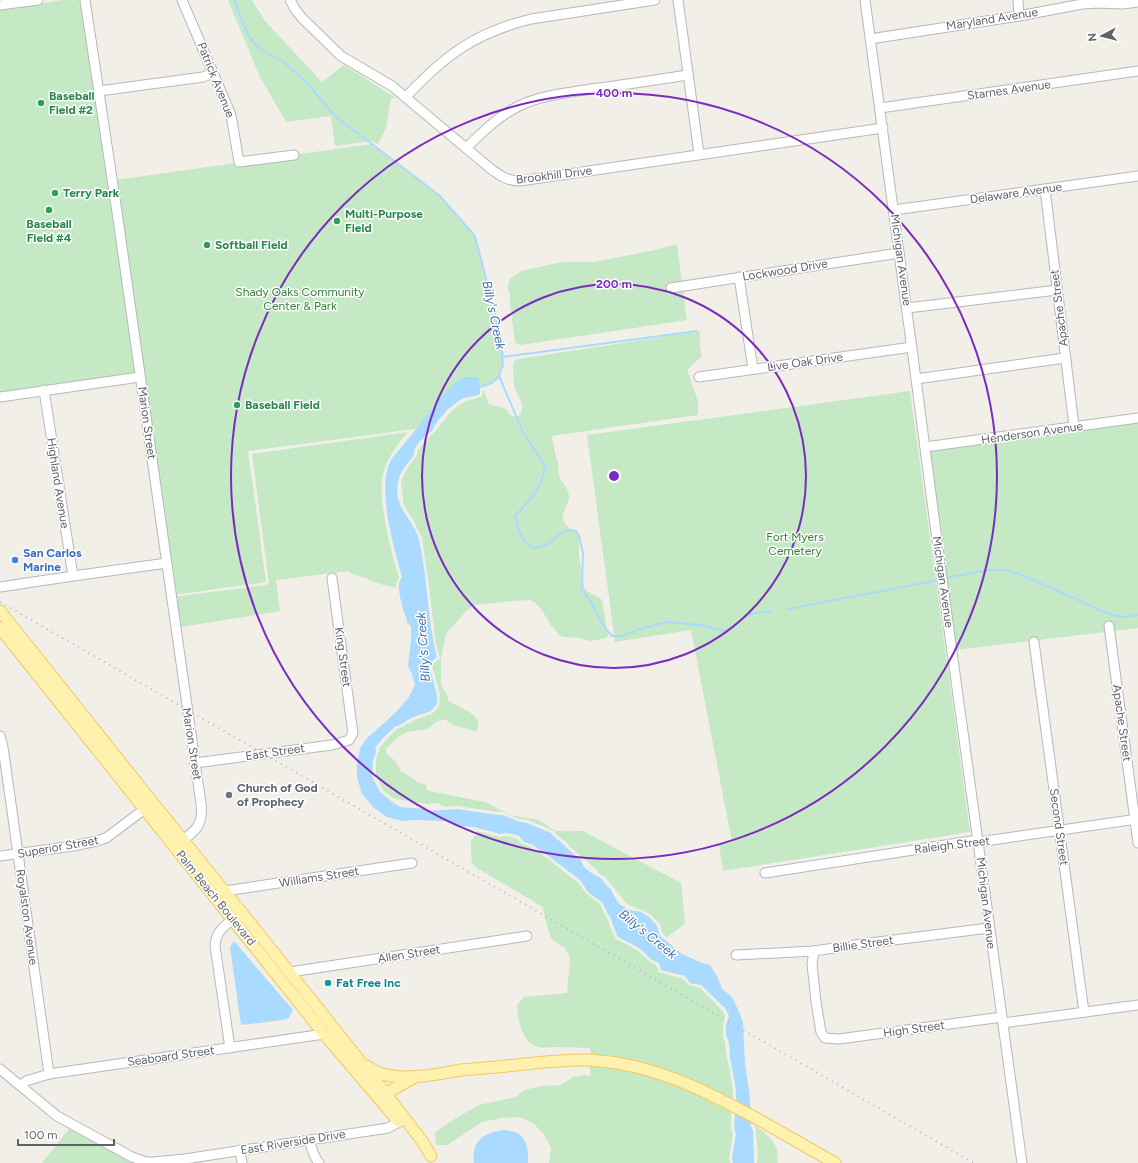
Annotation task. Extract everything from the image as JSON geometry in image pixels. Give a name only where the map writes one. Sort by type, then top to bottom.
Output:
[{"type":"main road","name":"Palm Beach Boulevard","points":[[0,611],[48,670],[233,919],[324,1034],[383,1096],[398,1122],[433,1160]]},
{"type":"main road","points":[[0,620],[33,659],[48,670]]},
{"type":"main road","name":"Palm Beach Boulevard","points":[[0,628],[149,806],[183,840],[290,972],[357,1058]]},
{"type":"main road","points":[[268,962],[284,972],[290,972]]},
{"type":"main road","points":[[357,1058],[376,1072],[399,1077],[416,1077],[462,1070],[544,1061],[590,1060],[622,1064],[654,1071],[696,1087],[761,1121],[835,1163]]},
{"type":"main road","points":[[357,1058],[383,1096],[422,1142],[433,1160]]},
{"type":"main road","points":[[383,1096],[416,1077]]},
{"type":"street","points":[[0,5],[38,0]]},
{"type":"street","name":"Marion Street","points":[[86,0],[202,813],[200,822],[196,829],[183,840]]},
{"type":"street","name":"Patrick Avenue","points":[[182,0],[231,115],[239,162],[294,155]]},
{"type":"street","name":"Brookhill Drive","points":[[290,0],[302,18],[341,56],[384,80],[504,178],[512,181],[883,128]]},
{"type":"street","points":[[406,97],[424,77],[447,57],[470,42],[492,31],[511,24],[532,19],[655,0]]},
{"type":"street","points":[[678,0],[699,154]]},
{"type":"street","name":"Michigan Avenue","points":[[865,0],[989,928],[1022,1163]]},
{"type":"street","points":[[1018,0],[1019,16]]},
{"type":"street","name":"Maryland Avenue","points":[[870,38],[1019,16],[1082,4],[1123,4],[1138,2]]},
{"type":"street","name":"Starnes Avenue","points":[[880,108],[1138,72]]},
{"type":"street","points":[[99,91],[203,77],[214,73]]},
{"type":"street","points":[[466,148],[490,124],[519,105],[530,101],[557,94],[688,75]]},
{"type":"street","name":"Delaware Avenue","points":[[894,210],[1138,176]]},
{"type":"street","name":"Apache Street","points":[[1044,189],[1074,426]]},
{"type":"street","name":"Lockwood Drive","points":[[671,288],[899,252]]},
{"type":"street","points":[[739,277],[753,369]]},
{"type":"street","points":[[907,308],[1057,290]]},
{"type":"street","name":"Live Oak Drive","points":[[699,377],[912,347]]},
{"type":"street","points":[[916,379],[1065,358]]},
{"type":"street","points":[[0,397],[140,376]]},
{"type":"street","name":"Highland Avenue","points":[[44,390],[74,576]]},
{"type":"street","name":"Henderson Avenue","points":[[925,447],[1138,418]]},
{"type":"street","points":[[0,588],[167,563]]},
{"type":"street","name":"King Street","points":[[332,578],[353,733],[351,736]]},
{"type":"street","name":"Apache Street","points":[[1109,626],[1138,843]]},
{"type":"street","name":"Second Street","points":[[1034,642],[1084,1012]]},
{"type":"street","name":"Royalston Avenue","points":[[0,736],[3,747],[49,1074]]},
{"type":"street","name":"East Street","points":[[195,763],[332,745],[349,740],[351,736]]},
{"type":"street","name":"Superior Street","points":[[0,856],[97,842],[106,838],[149,806]]},
{"type":"street","name":"Raleigh Street","points":[[765,872],[971,841],[978,842],[1136,819]]},
{"type":"street","name":"Williams Street","points":[[225,891],[412,863]]},
{"type":"street","points":[[230,1048],[215,946],[216,938],[220,930],[233,919]]},
{"type":"street","name":"Billie Street","points":[[736,955],[814,951],[989,928]]},
{"type":"street","name":"Allen Street","points":[[290,972],[527,936]]},
{"type":"street","name":"High Street","points":[[814,951],[812,964],[816,1002],[821,1032],[825,1038],[839,1039],[1138,1005]]},
{"type":"street","name":"Seaboard Street","points":[[21,1086],[26,1081],[49,1074],[324,1034]]},
{"type":"street","name":"East Riverside Drive","points":[[0,1069],[57,1116],[132,1157],[153,1163],[388,1128],[398,1122]]},
{"type":"street","points":[[310,1140],[311,1150],[319,1163]]},
{"type":"street","points":[[240,1150],[242,1163]]},
{"type":"green space","name":"Terry Park","points":[[63,0],[85,0],[135,373],[0,393],[0,9]]},
{"type":"green space","points":[[228,0],[252,0],[265,21],[322,82],[344,65],[396,98],[392,98],[390,102],[386,128],[378,144],[372,141],[335,146],[331,116],[286,122],[260,77]]},
{"type":"green space","name":"Shady Oaks Community Center & Park","points":[[372,144],[439,195],[475,236],[501,337],[503,365],[499,376],[492,383],[462,392],[430,427],[248,451],[266,582],[173,595],[115,180]]},
{"type":"green space","points":[[677,244],[687,320],[520,345],[515,343],[510,293],[507,288],[510,279],[521,271],[562,262],[594,262],[655,250]]},
{"type":"green space","points":[[700,331],[702,356],[687,370],[698,401],[698,415],[551,436],[558,463],[559,476],[569,494],[569,500],[563,514],[563,520],[568,527],[579,534],[579,555],[584,587],[588,592],[602,600],[608,635],[606,638],[591,641],[576,637],[571,638],[560,636],[550,624],[542,610],[534,602],[529,600],[475,605],[467,610],[448,631],[445,637],[441,660],[441,682],[448,700],[475,717],[478,723],[476,732],[453,725],[446,720],[441,720],[436,722],[428,729],[407,732],[398,737],[386,749],[387,754],[395,761],[400,770],[419,783],[427,785],[426,789],[429,791],[485,802],[510,815],[539,820],[555,831],[583,831],[681,883],[685,923],[667,937],[663,934],[660,924],[651,915],[627,904],[605,877],[598,873],[596,869],[554,831],[528,820],[518,819],[503,812],[457,806],[445,807],[438,803],[426,804],[393,798],[383,790],[376,775],[376,761],[379,749],[398,728],[433,713],[439,706],[440,695],[432,665],[440,658],[436,644],[422,538],[404,506],[401,481],[408,467],[417,455],[418,450],[454,409],[462,403],[482,396],[483,389],[489,404],[504,408],[510,415],[515,417],[520,415],[522,411],[522,404],[514,385],[514,361]]},
{"type":"green space","name":"Fort Myers Cemetery","points":[[910,391],[970,832],[723,871],[719,844],[732,842],[691,630],[615,642],[587,435]]},
{"type":"green space","points":[[1138,422],[1138,628],[955,650],[928,450]]},
{"type":"green space","points":[[408,432],[396,446],[390,457],[383,474],[382,484],[383,511],[392,554],[399,577],[396,583],[396,588],[380,584],[350,573],[349,571],[276,580],[280,611],[175,628],[173,597],[266,585],[269,583],[252,454]]},
{"type":"green space","points":[[477,831],[499,837],[507,836],[517,839],[522,844],[531,847],[548,859],[577,882],[587,894],[600,904],[616,939],[637,950],[650,962],[656,965],[659,972],[683,979],[689,985],[700,988],[722,1010],[725,1016],[723,1035],[733,1091],[732,1101],[591,1057],[591,1051],[589,1048],[546,1048],[535,1046],[527,1040],[518,1016],[517,1005],[524,997],[567,993],[570,958],[565,948],[551,938],[543,907],[477,868],[472,863],[471,841],[476,835]]},
{"type":"green space","points":[[590,1064],[652,1074],[731,1109],[731,1128],[733,1134],[729,1158],[730,1163],[549,1163],[551,1148],[543,1133],[533,1123],[520,1117],[502,1118],[482,1122],[447,1145],[436,1145],[435,1133],[448,1123],[479,1105],[516,1097],[525,1090],[541,1086],[561,1085],[573,1077],[585,1075],[590,1076]]},
{"type":"green space","points":[[755,1126],[767,1135],[775,1144],[778,1163],[757,1163],[758,1152]]},
{"type":"green space","points":[[70,1128],[130,1160],[139,1163],[42,1163]]},
{"type":"water","points":[[464,377],[479,377],[480,394],[464,398],[441,417],[432,431],[415,448],[413,456],[400,475],[397,491],[400,504],[417,534],[422,555],[431,628],[437,657],[429,664],[437,696],[437,704],[431,711],[411,718],[396,726],[382,739],[375,748],[376,751],[373,761],[372,776],[380,792],[401,807],[425,809],[430,811],[457,809],[503,815],[551,833],[581,860],[584,867],[602,879],[621,905],[629,910],[641,912],[649,917],[657,926],[660,936],[682,954],[710,965],[723,990],[733,999],[743,1022],[745,1064],[750,1098],[751,1126],[753,1131],[754,1163],[733,1163],[732,1158],[736,1134],[734,1128],[734,1106],[736,1091],[729,1043],[726,1035],[726,1025],[729,1016],[725,1008],[701,985],[690,983],[685,976],[661,970],[659,963],[652,960],[639,948],[618,937],[602,902],[589,893],[580,880],[533,845],[524,842],[519,836],[508,833],[500,834],[474,827],[456,826],[446,821],[402,821],[387,817],[374,808],[362,794],[357,777],[357,762],[360,748],[366,739],[394,714],[409,697],[415,685],[408,666],[411,626],[407,623],[401,602],[399,583],[402,577],[388,518],[385,485],[387,471],[391,460],[433,408],[435,401]]},
{"type":"water","points":[[234,941],[293,1010],[289,1018],[241,1025],[230,947]]},
{"type":"water","points":[[505,1130],[519,1134],[525,1141],[528,1154],[528,1163],[474,1163],[475,1148],[477,1143],[486,1135]]},
{"type":"waterway","name":"Billy's Creek","points":[[234,0],[249,37],[260,49],[285,63],[307,83],[337,118],[439,195],[475,236],[501,337],[503,365],[499,376],[492,383],[477,388]]},
{"type":"waterway","points":[[502,357],[697,331]]},
{"type":"waterway","points":[[499,376],[522,430],[545,466],[544,473],[538,487],[515,516],[524,542],[534,548],[546,545],[563,532],[570,530],[576,531],[579,536],[583,553],[582,590],[589,599],[605,628],[612,636],[622,636],[666,622],[700,625],[725,631],[745,617],[756,613],[771,611]]},
{"type":"waterway","points":[[945,578],[988,570],[1005,570],[1019,574],[1112,615],[1124,617],[1138,615]]},
{"type":"waterway","points":[[788,609],[939,580]]},
{"type":"railway","points":[[0,602],[974,1163]]},
{"type":"place","name":"Baseball Field #2","points":[[41,103]]},
{"type":"place","name":"Terry Park","points":[[55,193]]},
{"type":"place","name":"Baseball Field #4","points":[[49,210]]},
{"type":"place","name":"Multi-Purpose Field","points":[[337,221]]},
{"type":"place","name":"Softball Field","points":[[207,245]]},
{"type":"place","name":"Baseball Field","points":[[237,405]]},
{"type":"place","name":"San Carlos Marine","points":[[15,560]]},
{"type":"place","name":"Church of God of Prophecy","points":[[229,795]]},
{"type":"place","name":"Fat Free Inc","points":[[328,983]]}]
